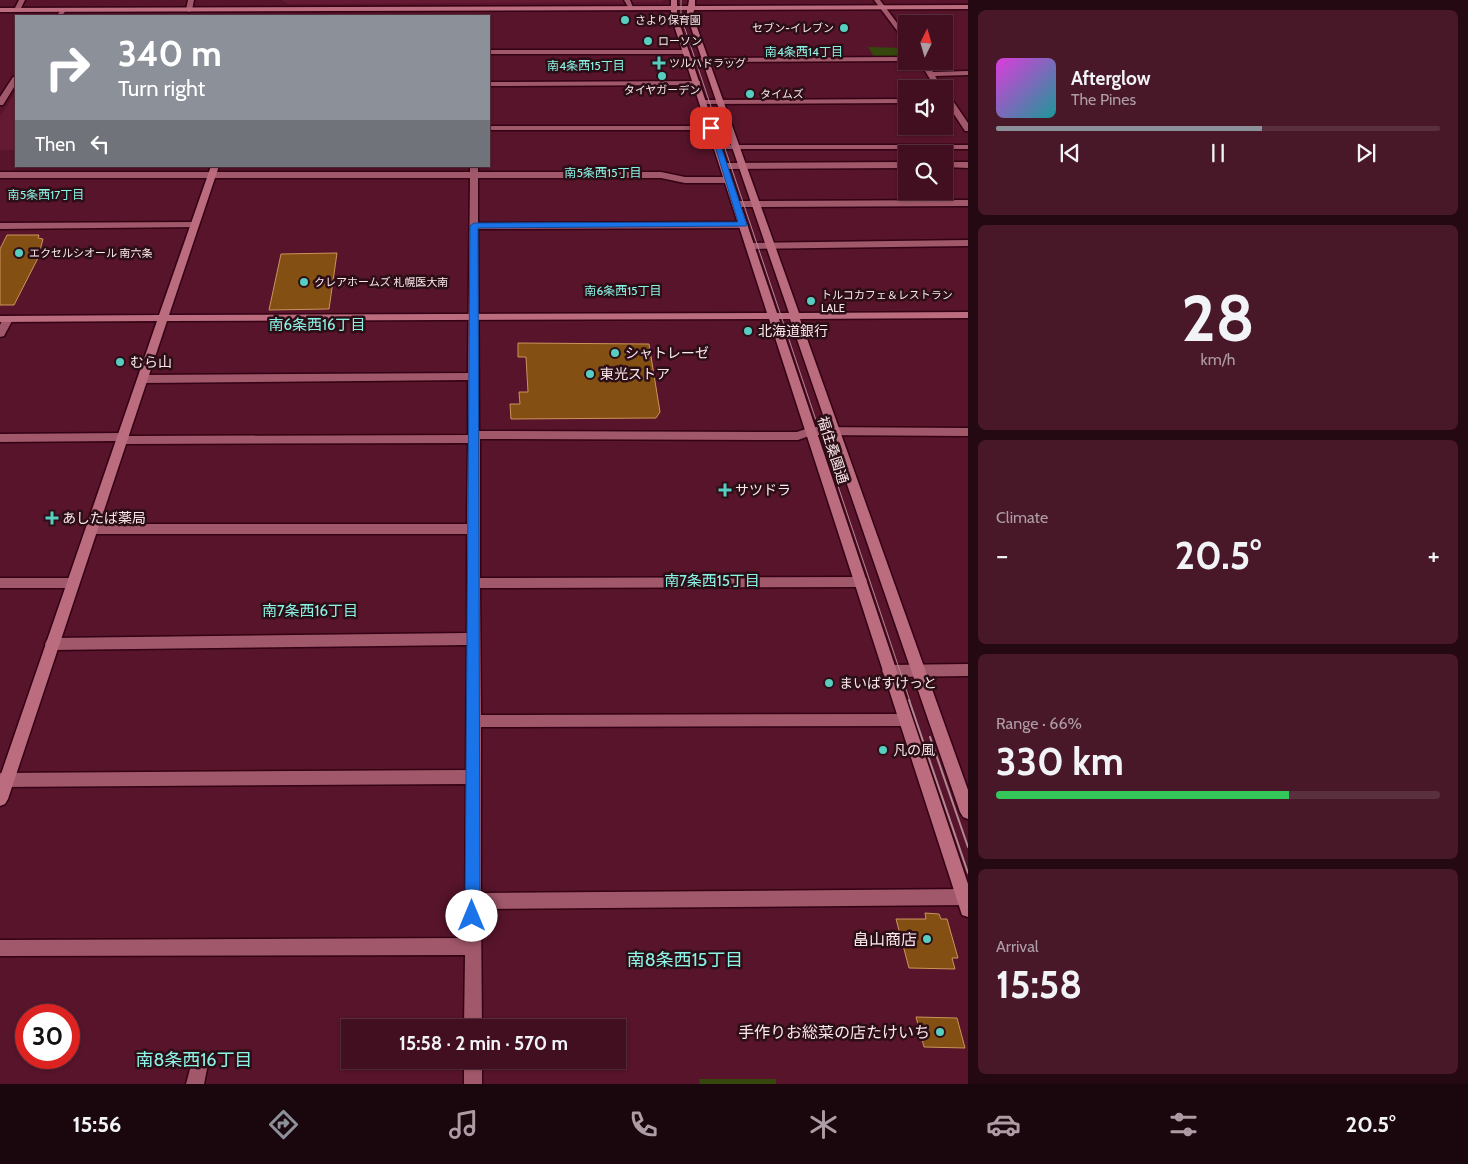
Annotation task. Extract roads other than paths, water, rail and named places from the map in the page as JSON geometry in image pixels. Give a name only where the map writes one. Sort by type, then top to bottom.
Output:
[{"type":"street","points":[[17,10],[22,0]]},
{"type":"street","points":[[189,10],[192,0]]},
{"type":"street","points":[[627,0],[632,9]]},
{"type":"street","points":[[876,0],[898,28]]},
{"type":"street","points":[[264,2],[267,13]]},
{"type":"street","points":[[0,10],[61,13],[189,10],[267,13],[474,13],[632,9],[674,4],[884,8],[968,7]]},
{"type":"street","name":"福住桑園通","points":[[674,4],[674,16],[718,147],[771,316],[967,901]]},
{"type":"street","name":"福住桑園通","points":[[691,4],[690,16],[704,60],[968,812]]},
{"type":"street","points":[[490,52],[688,56],[704,60],[898,59]]},
{"type":"street","points":[[928,70],[934,80]]},
{"type":"street","points":[[930,74],[968,74]]},
{"type":"street","points":[[1,100],[15,80]]},
{"type":"street","points":[[490,84],[697,83]]},
{"type":"street","points":[[703,102],[898,101]]},
{"type":"street","points":[[953,110],[968,129]]},
{"type":"street","points":[[490,128],[711,128]]},
{"type":"street","points":[[718,147],[968,147]]},
{"type":"street","points":[[724,166],[898,165]]},
{"type":"street","points":[[953,165],[968,165]]},
{"type":"street","points":[[0,175],[214,170],[474,170],[661,175],[685,180],[728,180]]},
{"type":"street","points":[[0,798],[3,780],[92,530],[214,170]]},
{"type":"street","points":[[473,1019],[474,170]]},
{"type":"street","points":[[736,204],[968,203]]},
{"type":"street","points":[[0,226],[195,225]]},
{"type":"street","points":[[474,226],[743,225]]},
{"type":"street","points":[[750,246],[968,243]]},
{"type":"street","points":[[0,334],[4,319],[968,315]]},
{"type":"street","points":[[143,379],[474,376]]},
{"type":"street","points":[[0,438],[798,436],[811,431],[968,432]]},
{"type":"street","points":[[92,530],[474,529]]},
{"type":"street","points":[[474,583],[860,582]]},
{"type":"street","points":[[0,584],[73,583]]},
{"type":"street","points":[[52,644],[474,639]]},
{"type":"street","points":[[889,671],[968,670]]},
{"type":"street","points":[[473,721],[905,720]]},
{"type":"street","points":[[3,780],[474,777]]},
{"type":"street","points":[[472,901],[967,901]]},
{"type":"street","points":[[0,948],[473,946]]},
{"type":"street","points":[[195,1084],[199,1064]]},
{"type":"street","points":[[473,1069],[473,1084]]},
{"type":"tram line","points":[[681,0],[681,17],[910,701]]},
{"type":"tram line","points":[[909,700],[968,873]]},
{"type":"tram line","points":[[930,737],[968,847]]},
{"type":"place","name":"さより保育園","points":[[625,20]]},
{"type":"place","name":"セブン-イレブン","points":[[844,28]]},
{"type":"place","name":"ローソン","points":[[648,41]]},
{"type":"place","name":"ツルハドラッグ","points":[[659,63]]},
{"type":"place","name":"タイヤガーデン","points":[[662,76]]},
{"type":"place","name":"タイムズ","points":[[750,94]]},
{"type":"place","name":"エクセルシオール 南六条","points":[[19,253]]},
{"type":"place","name":"クレアホームズ 札幌医大南","points":[[304,282]]},
{"type":"place","name":"トルコカフェ＆レストラン LALE","points":[[811,301]]},
{"type":"place","name":"北海道銀行","points":[[748,331]]},
{"type":"place","name":"シャトレーゼ","points":[[615,353]]},
{"type":"place","name":"むら山","points":[[120,362]]},
{"type":"place","name":"東光ストア","points":[[590,374]]},
{"type":"place","name":"サツドラ","points":[[725,490]]},
{"type":"place","name":"あしたば薬局","points":[[52,518]]},
{"type":"place","name":"まいばすけっと","points":[[829,683]]},
{"type":"place","name":"凡の風","points":[[883,750]]},
{"type":"place","name":"畠山商店","points":[[927,939]]},
{"type":"place","name":"手作りお総菜の店たけいち","points":[[940,1032]]},
{"type":"district","name":"南4条西14丁目","points":[[804,52]]},
{"type":"district","name":"南4条西15丁目","points":[[586,66]]},
{"type":"district","name":"南5条西15丁目","points":[[603,173]]},
{"type":"district","name":"南5条西17丁目","points":[[46,195]]},
{"type":"district","name":"南6条西15丁目","points":[[623,291]]},
{"type":"district","name":"南6条西16丁目","points":[[317,325]]},
{"type":"district","name":"南7条西15丁目","points":[[712,581]]},
{"type":"district","name":"南7条西16丁目","points":[[310,611]]},
{"type":"district","name":"南8条西15丁目","points":[[685,960]]},
{"type":"district","name":"南8条西16丁目","points":[[194,1060]]}]
